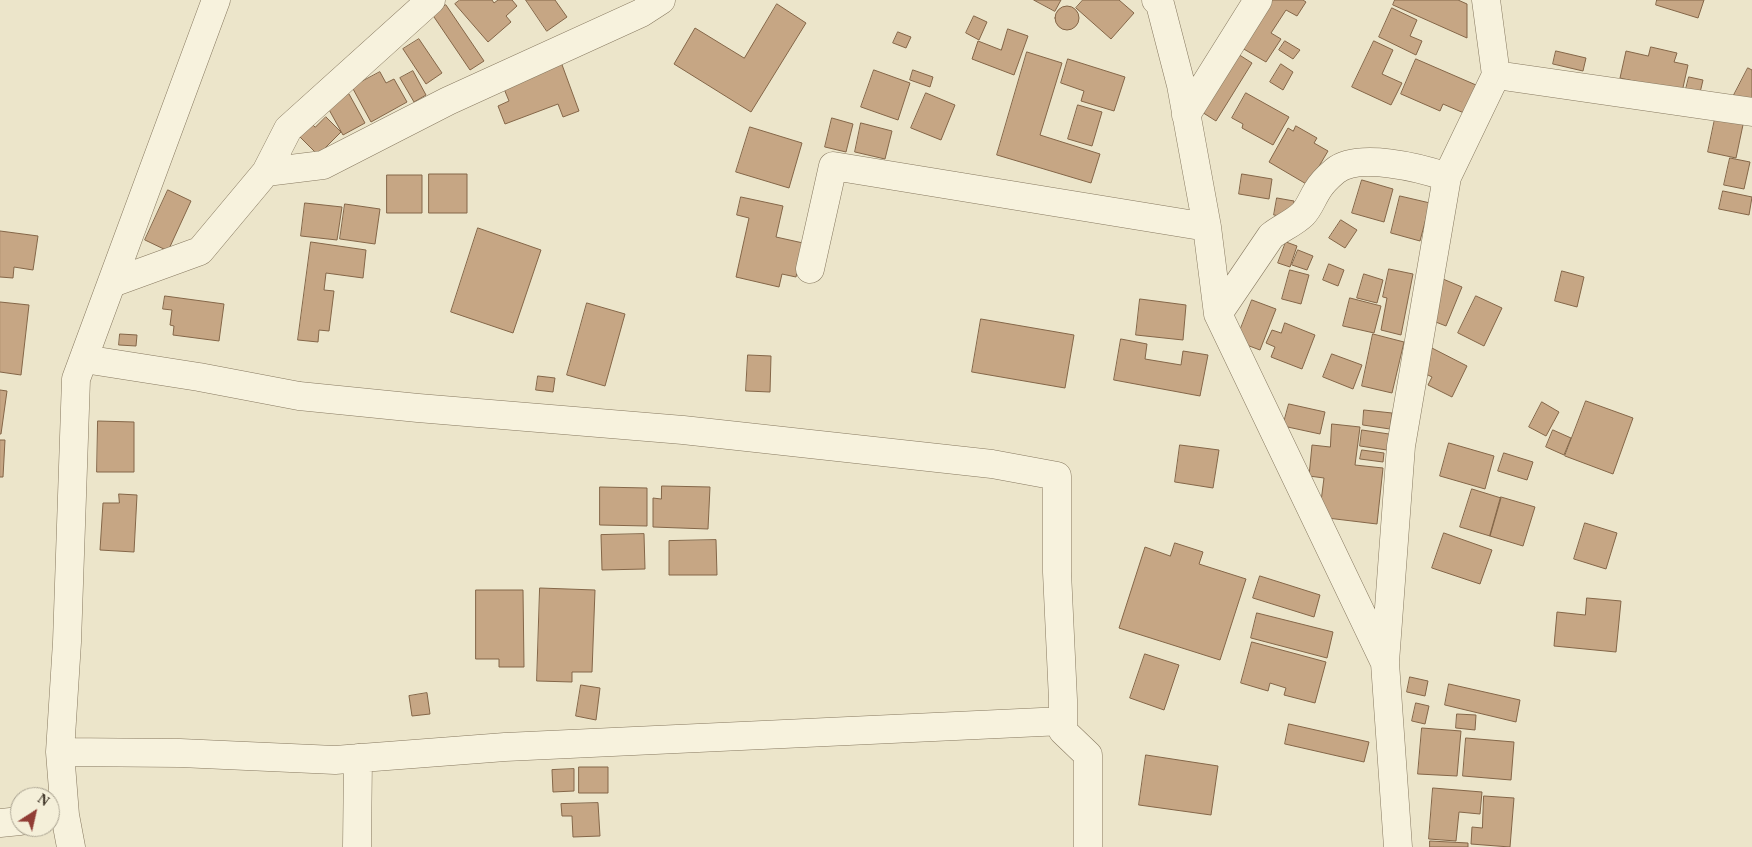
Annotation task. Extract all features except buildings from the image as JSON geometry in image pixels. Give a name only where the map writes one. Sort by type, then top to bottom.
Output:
[{"type":"street","points":[[58,787],[67,642],[76,379],[216,0]]},
{"type":"street","points":[[112,283],[200,251],[266,172],[288,130],[431,0]]},
{"type":"street","points":[[266,172],[323,165],[448,101],[641,13],[661,0]]},
{"type":"street","points":[[1156,0],[1160,4],[1181,85],[1207,227],[1218,314],[1385,663]]},
{"type":"street","points":[[1186,115],[1258,0]]},
{"type":"street","points":[[1398,847],[1385,663],[1401,446],[1447,177],[1496,75],[1486,0]]},
{"type":"street","points":[[1496,75],[1752,112]]},
{"type":"street","points":[[1218,314],[1272,236],[1281,228],[1296,221],[1305,212],[1318,190],[1336,170],[1355,163],[1379,162],[1421,168],[1447,177]]},
{"type":"street","points":[[810,269],[833,166],[1207,227]]},
{"type":"street","points":[[84,359],[199,377],[299,396],[693,431],[992,464],[1057,476],[1057,572],[1063,731],[1088,755],[1088,847]]},
{"type":"street","points":[[60,752],[180,753],[335,760],[505,747],[1063,721]]},
{"type":"street","points":[[356,847],[358,758]]},
{"type":"street","points":[[60,823],[71,847]]}]
